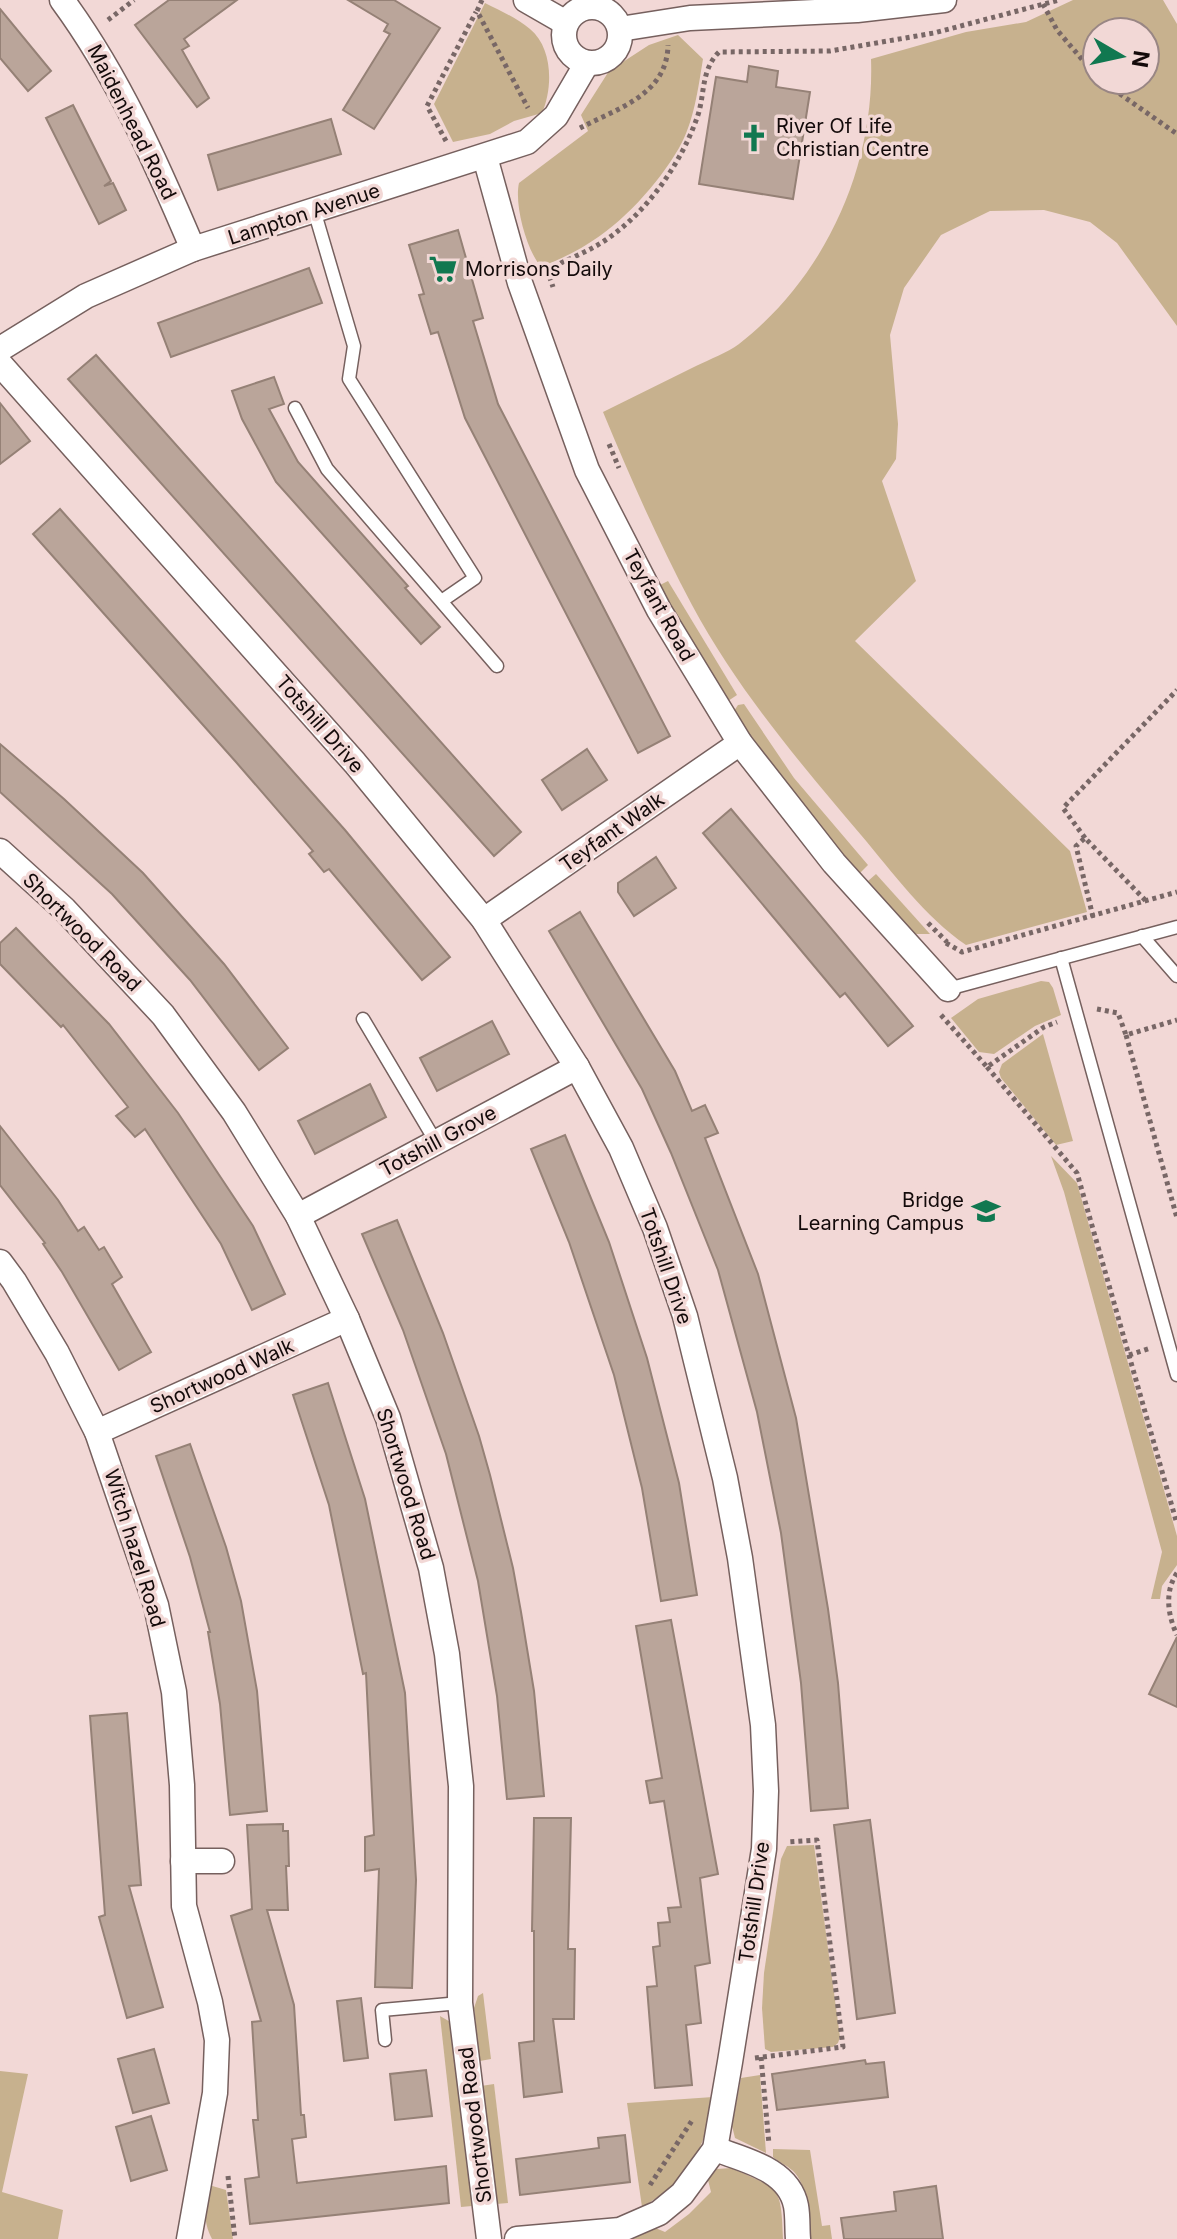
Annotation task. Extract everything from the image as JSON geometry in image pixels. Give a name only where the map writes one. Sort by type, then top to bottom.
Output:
[{"type":"street","name":"Maidenhead Road","points":[[62,0],[88,35],[133,116],[193,249]]},
{"type":"street","points":[[526,0],[566,23]]},
{"type":"street","points":[[620,29],[669,20],[857,10],[944,0]]},
{"type":"street","points":[[603,4],[620,29],[617,47],[609,58],[587,63],[568,50],[564,40],[566,23],[579,10],[603,4]]},
{"type":"street","name":"Lampton Avenue","points":[[0,349],[86,296],[193,249],[485,157],[535,137],[556,116],[587,63]]},
{"type":"street","name":"Teyfant Road","points":[[485,157],[520,283],[587,470],[659,610],[740,743],[834,863],[948,989]]},
{"type":"street","name":"Totshill Drive","points":[[0,364],[355,763],[484,920],[577,1067],[621,1148],[655,1228],[685,1316],[718,1449],[740,1558],[758,1682],[766,1791],[764,1843],[715,2149],[682,2194],[637,2232],[620,2230],[517,2239]]},
{"type":"street","name":"Teyfant Walk","points":[[484,920],[740,743]]},
{"type":"street","name":"Shortwood Road","points":[[0,851],[64,909],[163,1015],[234,1112],[298,1216],[347,1319],[388,1418],[431,1568],[447,1654],[461,1786],[460,2003],[489,2239]]},
{"type":"street","name":"Totshill Grove","points":[[298,1216],[577,1067]]},
{"type":"street","name":"Witch hazel Road","points":[[0,1262],[57,1353],[97,1432],[156,1605],[174,1692],[182,1785],[184,1906],[217,2040],[215,2093],[189,2239]]},
{"type":"street","name":"Shortwood Walk","points":[[97,1432],[347,1319]]},
{"type":"street","points":[[183,1861],[222,1861]]},
{"type":"street","points":[[715,2149],[781,2178],[795,2203],[798,2239]]},
{"type":"lane","points":[[314,210],[354,346],[349,379],[475,578],[443,600]]},
{"type":"lane","points":[[295,408],[327,469],[497,666]]},
{"type":"lane","points":[[948,989],[1177,927]]},
{"type":"lane","points":[[1142,936],[1177,976]]},
{"type":"lane","points":[[1061,958],[1177,1375]]},
{"type":"lane","points":[[363,1019],[436,1142]]},
{"type":"lane","points":[[385,2040],[382,2010],[460,2003]]},
{"type":"path","points":[[88,35],[134,0]]},
{"type":"path","points":[[427,106],[482,0]]},
{"type":"path","points":[[520,283],[598,245],[631,218],[656,191],[684,151],[699,113],[709,62],[719,52],[830,51],[934,33],[1059,0]]},
{"type":"path","points":[[1043,4],[1057,30],[1081,58]]},
{"type":"path","points":[[477,11],[529,107],[520,121],[535,137]]},
{"type":"path","points":[[568,136],[648,92],[667,62],[669,20]]},
{"type":"path","points":[[1121,96],[1177,134]]},
{"type":"path","points":[[547,269],[556,297]]},
{"type":"path","points":[[606,437],[624,479]]},
{"type":"path","points":[[1146,901],[1085,838],[1063,808],[1177,690]]},
{"type":"path","points":[[1085,838],[1076,846],[1093,917]]},
{"type":"path","points":[[924,919],[962,952],[1177,892]]},
{"type":"path","points":[[924,963],[947,942]]},
{"type":"path","points":[[948,989],[940,1014],[1077,1173],[1177,1524]]},
{"type":"path","points":[[987,1067],[1044,1027],[1093,1008],[1118,1013],[1177,1218]]},
{"type":"path","points":[[1126,1035],[1177,1020]]},
{"type":"path","points":[[1177,1573],[1168,1608],[1177,1635]]},
{"type":"path","points":[[730,2062],[843,2047],[817,1840],[764,1843]]},
{"type":"path","points":[[761,2057],[770,2148],[766,2169]]},
{"type":"path","points":[[645,2191],[696,2114]]},
{"type":"shaded area","points":[[1073,0],[1163,0],[1177,24],[1177,326],[1117,243],[1090,222],[1044,210],[990,211],[941,235],[904,288],[890,335],[898,424],[896,459],[882,481],[916,581],[855,641],[1070,851],[1087,912],[966,945],[923,908],[749,696],[692,605],[634,485],[603,412],[734,347],[770,317],[820,253],[854,179],[870,100],[871,59],[966,32],[1026,22]]},
{"type":"shaded area","points":[[485,3],[520,21],[538,37],[549,69],[546,103],[542,113],[514,121],[490,134],[453,142],[434,104]]},
{"type":"shaded area","points":[[678,35],[703,59],[692,116],[679,148],[650,189],[626,215],[581,248],[542,268],[531,251],[523,228],[518,203],[519,183],[588,131],[581,115],[609,71],[649,45]]},
{"type":"shaded area","points":[[668,581],[737,695],[728,701],[658,586]]},
{"type":"shaded area","points":[[744,704],[794,778],[868,865],[860,873],[794,794],[748,732],[734,711],[738,705]]},
{"type":"shaded area","points":[[876,874],[930,934],[916,934],[909,930],[868,881]]},
{"type":"shaded area","points":[[1041,981],[1049,982],[1053,988],[1061,1015],[1035,1026],[994,1054],[979,1052],[951,1018],[978,999]]},
{"type":"shaded area","points":[[1043,1034],[1073,1141],[1056,1145],[999,1072],[1002,1064]]},
{"type":"shaded area","points":[[1051,1156],[1077,1183],[1177,1536],[1177,1565],[1162,1586],[1160,1599],[1151,1599],[1162,1552],[1064,1192]]},
{"type":"shaded area","points":[[814,1845],[840,2037],[833,2047],[771,2052],[765,2049],[762,2008],[764,1973],[781,1859],[787,1846]]},
{"type":"shaded area","points":[[483,1993],[491,2059],[480,2061],[474,2008],[478,1996]]},
{"type":"shaded area","points":[[440,2016],[452,2023],[472,2206],[461,2207]]},
{"type":"shaded area","points":[[0,2071],[28,2074],[2,2192],[63,2210],[58,2239],[0,2239]]},
{"type":"shaded area","points":[[760,2075],[766,2153],[735,2138],[732,2126],[741,2078]]},
{"type":"shaded area","points":[[494,2084],[508,2203],[496,2204],[481,2086]]},
{"type":"shaded area","points":[[713,2097],[705,2133],[692,2162],[672,2186],[642,2207],[627,2103]]},
{"type":"shaded area","points":[[773,2149],[810,2150],[822,2226],[830,2225],[832,2239],[810,2239],[807,2204],[800,2180],[773,2157]]},
{"type":"shaded area","points":[[731,2168],[775,2191],[781,2208],[783,2239],[624,2239],[653,2227],[665,2232],[711,2192],[708,2180],[717,2169]]},
{"type":"shaded area","points":[[209,2185],[226,2190],[233,2239],[212,2239],[205,2212]]},
{"type":"building","points":[[169,0],[237,0],[184,39],[189,46],[182,50],[209,98],[197,107],[135,25]]},
{"type":"building","points":[[348,0],[394,0],[440,28],[374,129],[343,110],[390,34],[384,31],[388,24]]},
{"type":"building","points":[[0,9],[51,71],[28,91],[0,58]]},
{"type":"building","name":"River Of Life Christian Centre","points":[[749,66],[778,71],[776,87],[810,92],[793,199],[699,184],[716,77],[747,82]]},
{"type":"building","points":[[73,105],[111,181],[104,186],[113,183],[126,210],[99,224],[46,118]]},
{"type":"building","points":[[331,119],[341,154],[218,190],[208,155]]},
{"type":"building","points":[[458,230],[483,318],[473,321],[498,404],[670,736],[638,753],[465,418],[438,332],[431,334],[419,295],[424,294],[409,245]]},
{"type":"building","points":[[309,268],[322,303],[171,357],[158,323]]},
{"type":"building","points":[[96,355],[521,832],[494,856],[68,379]]},
{"type":"building","points":[[274,377],[284,404],[269,409],[298,462],[408,586],[405,588],[440,627],[421,644],[276,482],[242,419],[232,391]]},
{"type":"building","points":[[0,403],[30,441],[0,464]]},
{"type":"building","points":[[60,509],[345,830],[450,957],[422,980],[329,869],[324,872],[309,854],[313,851],[236,762],[33,534]]},
{"type":"building","points":[[0,744],[143,873],[224,964],[288,1048],[259,1070],[190,980],[112,894],[0,792]]},
{"type":"building","points":[[587,749],[607,780],[562,810],[542,780]]},
{"type":"building","points":[[731,809],[913,1026],[888,1046],[845,993],[840,997],[703,833]]},
{"type":"building","points":[[656,857],[676,888],[634,916],[618,892],[618,883]]},
{"type":"building","points":[[580,912],[675,1071],[692,1111],[705,1105],[718,1133],[705,1138],[758,1274],[796,1418],[838,1683],[848,1808],[811,1811],[801,1683],[781,1533],[757,1412],[718,1270],[671,1153],[642,1089],[549,931]]},
{"type":"building","points":[[16,928],[109,1024],[178,1113],[253,1226],[285,1294],[252,1310],[221,1244],[145,1129],[135,1137],[116,1116],[128,1107],[63,1025],[61,1027],[0,964],[0,943]]},
{"type":"building","points":[[492,1021],[509,1054],[437,1091],[420,1058]]},
{"type":"building","points":[[370,1084],[386,1117],[315,1154],[298,1121]]},
{"type":"building","points":[[0,1126],[58,1200],[78,1231],[84,1227],[99,1250],[104,1247],[122,1277],[112,1284],[151,1352],[119,1370],[45,1243],[0,1185]]},
{"type":"building","points":[[565,1135],[609,1242],[647,1358],[679,1483],[697,1595],[661,1601],[642,1488],[614,1375],[569,1242],[531,1149]]},
{"type":"building","points":[[397,1220],[443,1333],[490,1475],[521,1612],[534,1691],[544,1796],[507,1799],[497,1696],[478,1581],[446,1454],[403,1330],[362,1234]]},
{"type":"building","points":[[328,1383],[365,1499],[405,1693],[416,1880],[412,1988],[375,1987],[379,1869],[365,1871],[365,1837],[374,1835],[366,1673],[363,1674],[329,1505],[293,1395]]},
{"type":"building","points":[[190,1444],[226,1547],[241,1601],[257,1691],[267,1811],[230,1815],[210,1632],[190,1557],[156,1456]]},
{"type":"building","points":[[671,1620],[718,1874],[700,1878],[710,1963],[695,1966],[701,2023],[686,2025],[692,2085],[655,2088],[647,1987],[657,1986],[653,1947],[660,1946],[658,1923],[670,1922],[668,1908],[681,1907],[664,1801],[650,1803],[646,1781],[662,1778],[636,1626]]},
{"type":"building","points":[[1177,1637],[1177,1707],[1149,1694]]},
{"type":"building","points":[[127,1713],[141,1885],[129,1886],[163,2007],[127,2018],[99,1917],[105,1915],[90,1716]]},
{"type":"building","points":[[534,1818],[571,1818],[568,1949],[575,1949],[574,2019],[553,2019],[562,2092],[524,2097],[519,2043],[534,2041]]},
{"type":"building","points":[[870,1820],[895,2013],[857,2019],[834,1825]]},
{"type":"building","points":[[283,1824],[283,1831],[288,1831],[288,1910],[267,1910],[294,2005],[301,2115],[304,2115],[306,2137],[292,2139],[297,2183],[446,2166],[449,2203],[250,2224],[245,2179],[259,2177],[253,2120],[258,2120],[252,2022],[261,2021],[231,1916],[252,1909],[247,1825]]},
{"type":"building","points":[[361,1998],[368,2058],[344,2061],[337,2001]]},
{"type":"building","points":[[154,2049],[169,2103],[133,2113],[118,2059]]},
{"type":"building","points":[[865,2060],[866,2064],[884,2062],[888,2097],[777,2110],[772,2074]]},
{"type":"building","points":[[426,2070],[432,2116],[395,2120],[390,2074]]},
{"type":"building","points":[[151,2116],[167,2170],[131,2181],[116,2127]]},
{"type":"building","points":[[625,2135],[630,2182],[520,2195],[516,2159],[599,2148],[598,2138]]},
{"type":"building","points":[[936,2186],[943,2239],[844,2239],[841,2218],[896,2211],[894,2192]]},
{"type":"place","name":"River Of Life Christian Centre","points":[[754,138]]},
{"type":"place","name":"Morrisons Daily","points":[[443,269]]},
{"type":"place","name":"Bridge Learning Campus","points":[[986,1211]]}]
